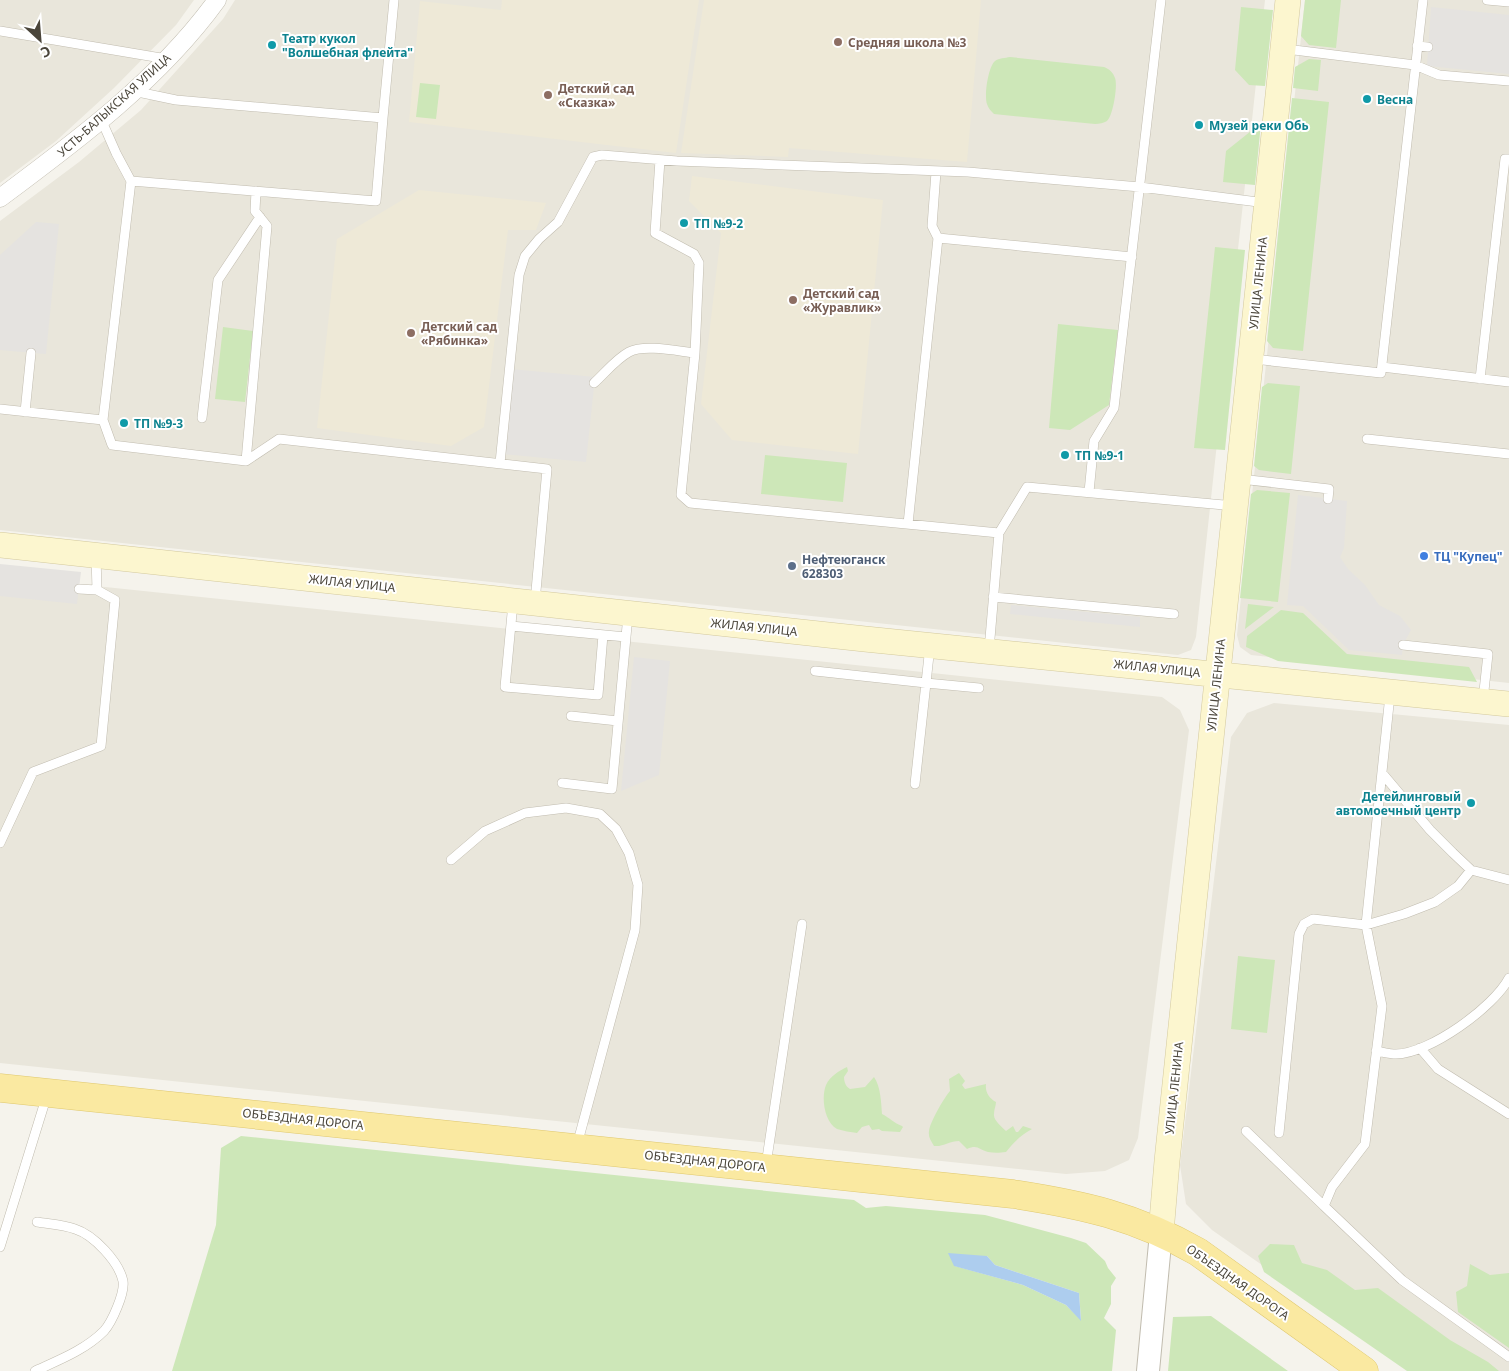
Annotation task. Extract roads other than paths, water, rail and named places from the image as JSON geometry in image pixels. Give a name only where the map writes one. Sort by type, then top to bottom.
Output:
[{"type":"main road","name":"УЛИЦА ЛЕНИНА","points":[[1161,1232],[1217,674],[1288,0]]},
{"type":"main road","name":"ЖИЛАЯ УЛИЦА","points":[[0,545],[930,646],[1509,704]]},
{"type":"main road","name":"ОБЪЕЗДНАЯ ДОРОГА","points":[[0,1088],[1013,1194],[1063,1201],[1113,1214],[1161,1232],[1198,1252],[1364,1371]]},
{"type":"street","name":"УСТЬ-БАЛЫКСКАЯ УЛИЦА","points":[[0,198],[55,158],[133,91],[192,32],[217,0]]},
{"type":"street","name":"УЛИЦА ЛЕНИНА","points":[[1148,1371],[1161,1232]]},
{"type":"lane","points":[[131,181],[376,201],[394,0]]},
{"type":"lane","points":[[1089,492],[1094,441],[1114,408],[1160,0]]},
{"type":"lane","points":[[1250,359],[1381,373],[1423,0]]},
{"type":"lane","points":[[1487,0],[1509,2]]},
{"type":"lane","points":[[0,32],[167,59]]},
{"type":"lane","points":[[1417,46],[1428,47]]},
{"type":"lane","points":[[1283,49],[1415,65],[1439,75],[1509,81]]},
{"type":"lane","points":[[133,91],[176,100],[383,118]]},
{"type":"lane","points":[[101,119],[131,181],[103,420],[112,445],[246,461],[279,439],[548,469]]},
{"type":"lane","points":[[500,463],[519,275],[525,256],[539,239],[558,222],[594,157],[602,155],[660,160],[968,172],[1140,187],[1266,203]]},
{"type":"lane","points":[[1480,379],[1505,159],[1509,159]]},
{"type":"lane","points":[[660,160],[655,233],[694,254],[699,264],[695,353],[682,495],[690,503],[999,533]]},
{"type":"lane","points":[[908,524],[938,238],[932,226],[936,172]]},
{"type":"lane","points":[[246,461],[267,226],[255,211],[256,191]]},
{"type":"lane","points":[[202,418],[218,280],[260,217]]},
{"type":"lane","points":[[938,238],[1132,257]]},
{"type":"lane","points":[[594,383],[624,355],[631,351],[642,348],[695,353]]},
{"type":"lane","points":[[25,412],[31,353]]},
{"type":"lane","points":[[1382,367],[1509,382]]},
{"type":"lane","points":[[0,409],[103,420]]},
{"type":"lane","points":[[1367,439],[1509,454]]},
{"type":"lane","points":[[551,459],[524,601],[510,626],[505,687],[598,696],[603,635]]},
{"type":"lane","points":[[1238,478],[1329,489],[1328,498]]},
{"type":"lane","points":[[988,652],[999,533],[1027,487],[1235,506]]},
{"type":"lane","points":[[96,555],[96,590]]},
{"type":"lane","points":[[0,843],[33,772],[102,746],[116,600],[96,590],[79,589]]},
{"type":"lane","points":[[993,597],[1174,614]]},
{"type":"lane","points":[[562,783],[612,788],[618,721],[628,670],[626,638],[628,613]]},
{"type":"lane","points":[[510,626],[626,638]]},
{"type":"lane","points":[[1403,645],[1488,654],[1483,701]]},
{"type":"lane","points":[[915,784],[930,646]]},
{"type":"lane","points":[[815,671],[979,688]]},
{"type":"lane","points":[[1324,1206],[1332,1187],[1365,1144],[1382,1006],[1366,925],[1390,692]]},
{"type":"lane","points":[[570,716],[618,721]]},
{"type":"lane","points":[[1382,773],[1430,830],[1471,870],[1509,880]]},
{"type":"lane","points":[[452,860],[486,831],[525,813],[566,808],[600,814],[616,830],[630,853],[638,885],[635,930],[576,1148]]},
{"type":"lane","points":[[1279,1132],[1299,934],[1304,924],[1313,919],[1366,925],[1404,914],[1435,902],[1458,886],[1471,870]]},
{"type":"lane","points":[[766,1168],[802,924]]},
{"type":"lane","points":[[1376,1052],[1397,1054],[1420,1048],[1454,1030],[1481,1011],[1504,988],[1509,978]]},
{"type":"lane","points":[[1420,1048],[1438,1069],[1509,1114]]},
{"type":"lane","points":[[0,1247],[48,1093]]},
{"type":"lane","points":[[1246,1132],[1402,1280],[1509,1357]]},
{"type":"lane","points":[[35,1371],[78,1351],[105,1330],[117,1308],[123,1283],[115,1262],[100,1246],[76,1229],[37,1222]]},
{"type":"water","points":[[948,1253],[987,1256],[995,1265],[1079,1293],[1081,1321],[1066,1305],[1023,1285],[954,1266]]},
{"type":"place","name":"Средняя школа №3","points":[[838,42]]},
{"type":"place","name":"Театр кукол \"Волшебная флейта\"","points":[[272,45]]},
{"type":"place","name":"Детский сад «Сказка»","points":[[548,95]]},
{"type":"place","name":"Весна","points":[[1367,99]]},
{"type":"place","name":"Музей реки Обь","points":[[1199,125]]},
{"type":"place","name":"ТП №9-2","points":[[684,223]]},
{"type":"place","name":"Детский сад «Журавлик»","points":[[793,300]]},
{"type":"place","name":"Детский сад «Рябинка»","points":[[411,333]]},
{"type":"place","name":"ТП №9-3","points":[[124,423]]},
{"type":"place","name":"ТП №9-1","points":[[1065,455]]},
{"type":"place","name":"ТЦ \"Купец\"","points":[[1424,556]]},
{"type":"place","name":"Нефтеюганск 628303","points":[[792,566]]},
{"type":"place","name":"Детейлинговый автомоечный центр","points":[[1471,803]]}]
